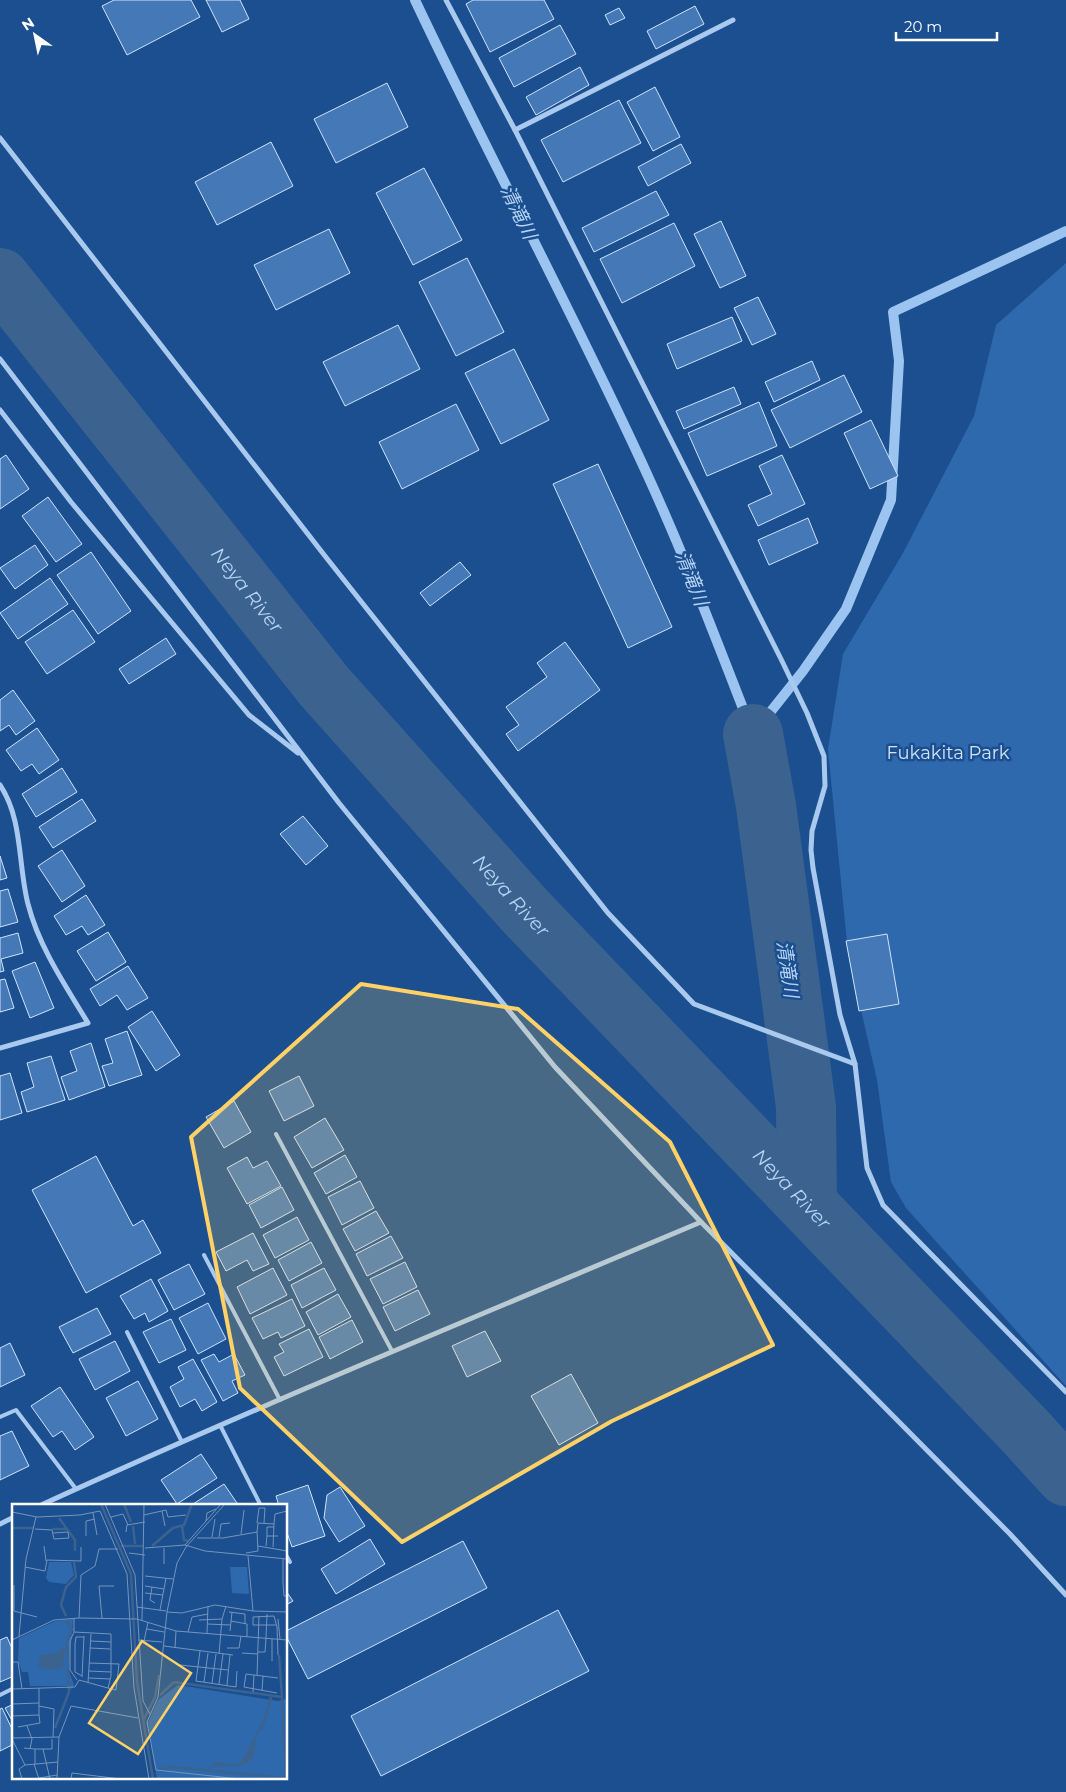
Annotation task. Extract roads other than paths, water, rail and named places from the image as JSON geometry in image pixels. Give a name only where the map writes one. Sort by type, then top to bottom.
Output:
[{"type":"street","points":[[446,0],[515,130],[781,659],[807,712],[824,756],[825,786],[812,831],[811,850],[840,1015],[855,1064],[867,1168],[883,1205],[1066,1392]]},
{"type":"street","points":[[515,130],[733,20]]},
{"type":"street","points":[[0,138],[325,556],[608,913],[694,1004],[855,1064]]},
{"type":"street","points":[[0,359],[339,803],[555,1067],[701,1222],[1010,1534],[1066,1595]]},
{"type":"street","points":[[0,410],[71,502],[249,715],[305,758]]},
{"type":"street","points":[[0,786],[8,799],[15,822],[27,903],[35,926],[54,965],[88,1023],[0,1048]]},
{"type":"street","points":[[43,1504],[392,1351],[701,1222]]},
{"type":"street","points":[[0,1524],[12,1518]]},
{"type":"lane","points":[[276,1134],[392,1351]]},
{"type":"lane","points":[[204,1255],[280,1400]]},
{"type":"lane","points":[[127,1332],[182,1442]]},
{"type":"lane","points":[[0,1417],[16,1410],[76,1489]]},
{"type":"lane","points":[[220,1425],[260,1504]]},
{"type":"lane","points":[[288,1558],[290,1562]]},
{"type":"lane","points":[[0,1694],[12,1689]]},
{"type":"waterway","name":"清滝川","points":[[415,0],[647,474],[689,571],[753,734],[803,671],[846,609],[891,500],[899,361],[893,312],[1066,231]]},
{"type":"waterway","name":"Neya River","points":[[0,278],[324,686],[526,912],[1066,1476]]},
{"type":"waterway","name":"清滝川","points":[[753,734],[766,806],[806,1107],[807,1204]]},
{"type":"park label","name":"Fukakita Park","points":[[948,753]]}]
